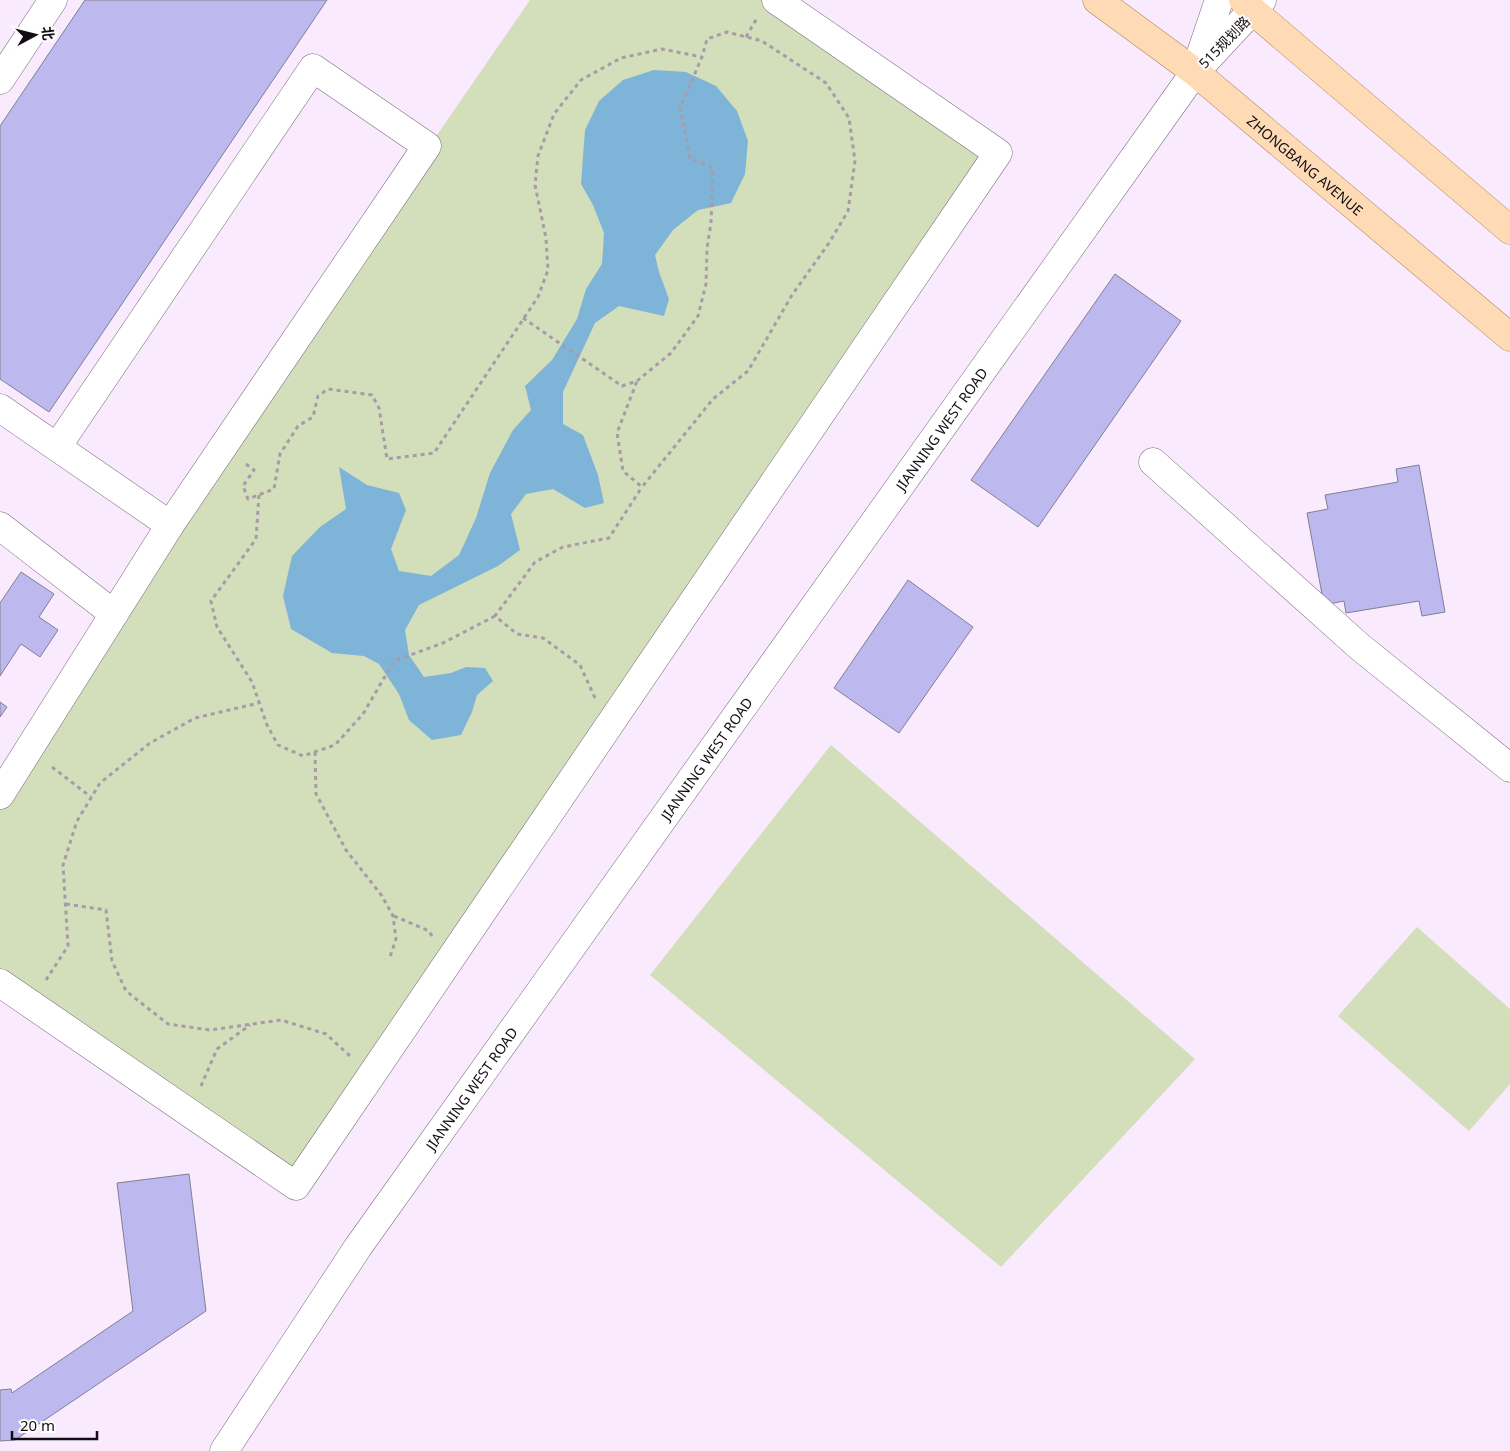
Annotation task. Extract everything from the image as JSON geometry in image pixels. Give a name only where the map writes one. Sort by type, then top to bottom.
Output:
[{"type":"main road","name":"ZHONGBANG AVENUE","points":[[1097,0],[1195,72],[1510,337]]},
{"type":"main road","points":[[1253,4],[1510,230]]},
{"type":"street","points":[[0,80],[53,0]]},
{"type":"street","points":[[0,983],[296,1186],[998,153],[776,0]]},
{"type":"street","name":"515规划路","points":[[1195,72],[1219,0]]},
{"type":"street","name":"515规划路","points":[[1195,72],[1253,4]]},
{"type":"street","points":[[0,795],[170,525],[427,146],[313,68],[56,447]]},
{"type":"street","name":"JIANNING WEST ROAD","points":[[224,1451],[358,1247],[1195,72]]},
{"type":"street","points":[[0,408],[170,525]]},
{"type":"street","points":[[1153,462],[1360,647],[1508,764]]},
{"type":"street","points":[[0,526],[114,614]]},
{"type":"path","points":[[259,495],[256,539],[210,600],[217,627],[252,682],[267,725],[278,745],[303,756],[335,745],[364,714],[394,661],[443,643],[495,616],[535,562],[563,547],[609,538],[642,488],[713,398],[748,371],[792,295],[829,243],[848,211],[855,161],[849,118],[826,83],[762,41],[727,32],[707,39],[702,57],[680,108],[690,158],[713,168],[706,284],[698,316],[671,353],[637,381],[622,386],[523,318]]},
{"type":"path","points":[[223,446],[254,470],[243,486],[248,499],[274,489],[280,454],[298,426],[313,417],[318,396],[328,389],[372,395],[380,408],[387,459],[434,452],[538,298],[548,270],[546,238],[534,185],[538,156],[554,114],[581,80],[621,58],[662,49],[702,57]]},
{"type":"path","points":[[637,381],[617,433],[623,471],[642,488]]},
{"type":"path","points":[[495,616],[517,634],[543,638],[580,664],[592,692],[610,725]]},
{"type":"path","points":[[31,1004],[68,946],[63,865],[77,821],[100,783],[150,743],[195,718],[259,703]]},
{"type":"path","points":[[29,749],[91,797]]},
{"type":"path","points":[[315,752],[316,794],[346,850],[382,896],[393,916],[396,939],[390,957]]},
{"type":"path","points":[[66,904],[106,910],[112,961],[126,991],[168,1024],[210,1030],[281,1020],[326,1034],[371,1076]]},
{"type":"path","points":[[393,916],[429,932],[450,960]]},
{"type":"path","points":[[194,1116],[203,1079],[217,1049],[250,1024]]},
{"type":"green space","points":[[530,0],[776,0],[998,153],[296,1186],[0,983],[0,795],[223,446]]},
{"type":"green space","points":[[831,745],[1195,1059],[1001,1267],[650,975]]},
{"type":"green space","points":[[1417,927],[1510,1009],[1510,1084],[1469,1131],[1338,1016]]},
{"type":"water","points":[[654,70],[686,72],[716,86],[737,111],[748,141],[745,174],[731,203],[698,210],[673,230],[655,255],[669,299],[664,316],[619,306],[595,323],[563,392],[563,424],[583,435],[598,475],[604,503],[585,508],[553,489],[526,494],[511,514],[520,550],[498,566],[419,605],[405,630],[409,655],[424,677],[451,673],[466,667],[485,668],[493,681],[477,695],[472,712],[461,735],[432,740],[409,720],[399,694],[379,664],[364,656],[332,653],[291,629],[283,596],[292,556],[320,527],[346,509],[339,467],[367,485],[399,493],[406,510],[391,549],[399,571],[431,576],[459,555],[476,518],[490,473],[513,430],[531,410],[525,386],[552,360],[577,319],[586,289],[602,264],[604,233],[593,205],[581,184],[585,130],[599,101],[623,80]]},
{"type":"building","points":[[85,0],[327,0],[49,412],[0,379],[0,126]]},
{"type":"building","points":[[1115,274],[1181,321],[1038,527],[971,480]]},
{"type":"building","points":[[1419,465],[1445,612],[1422,616],[1419,601],[1346,613],[1344,601],[1324,605],[1307,513],[1328,509],[1325,495],[1398,482],[1396,469]]},
{"type":"building","points":[[21,572],[54,594],[39,617],[58,630],[40,657],[21,644],[0,676],[0,603]]},
{"type":"building","points":[[908,580],[973,627],[899,733],[834,688]]},
{"type":"building","points":[[0,702],[7,707],[0,717]]},
{"type":"building","points":[[189,1174],[206,1311],[15,1440],[0,1441],[0,1390],[11,1389],[12,1393],[133,1311],[117,1183]]}]
